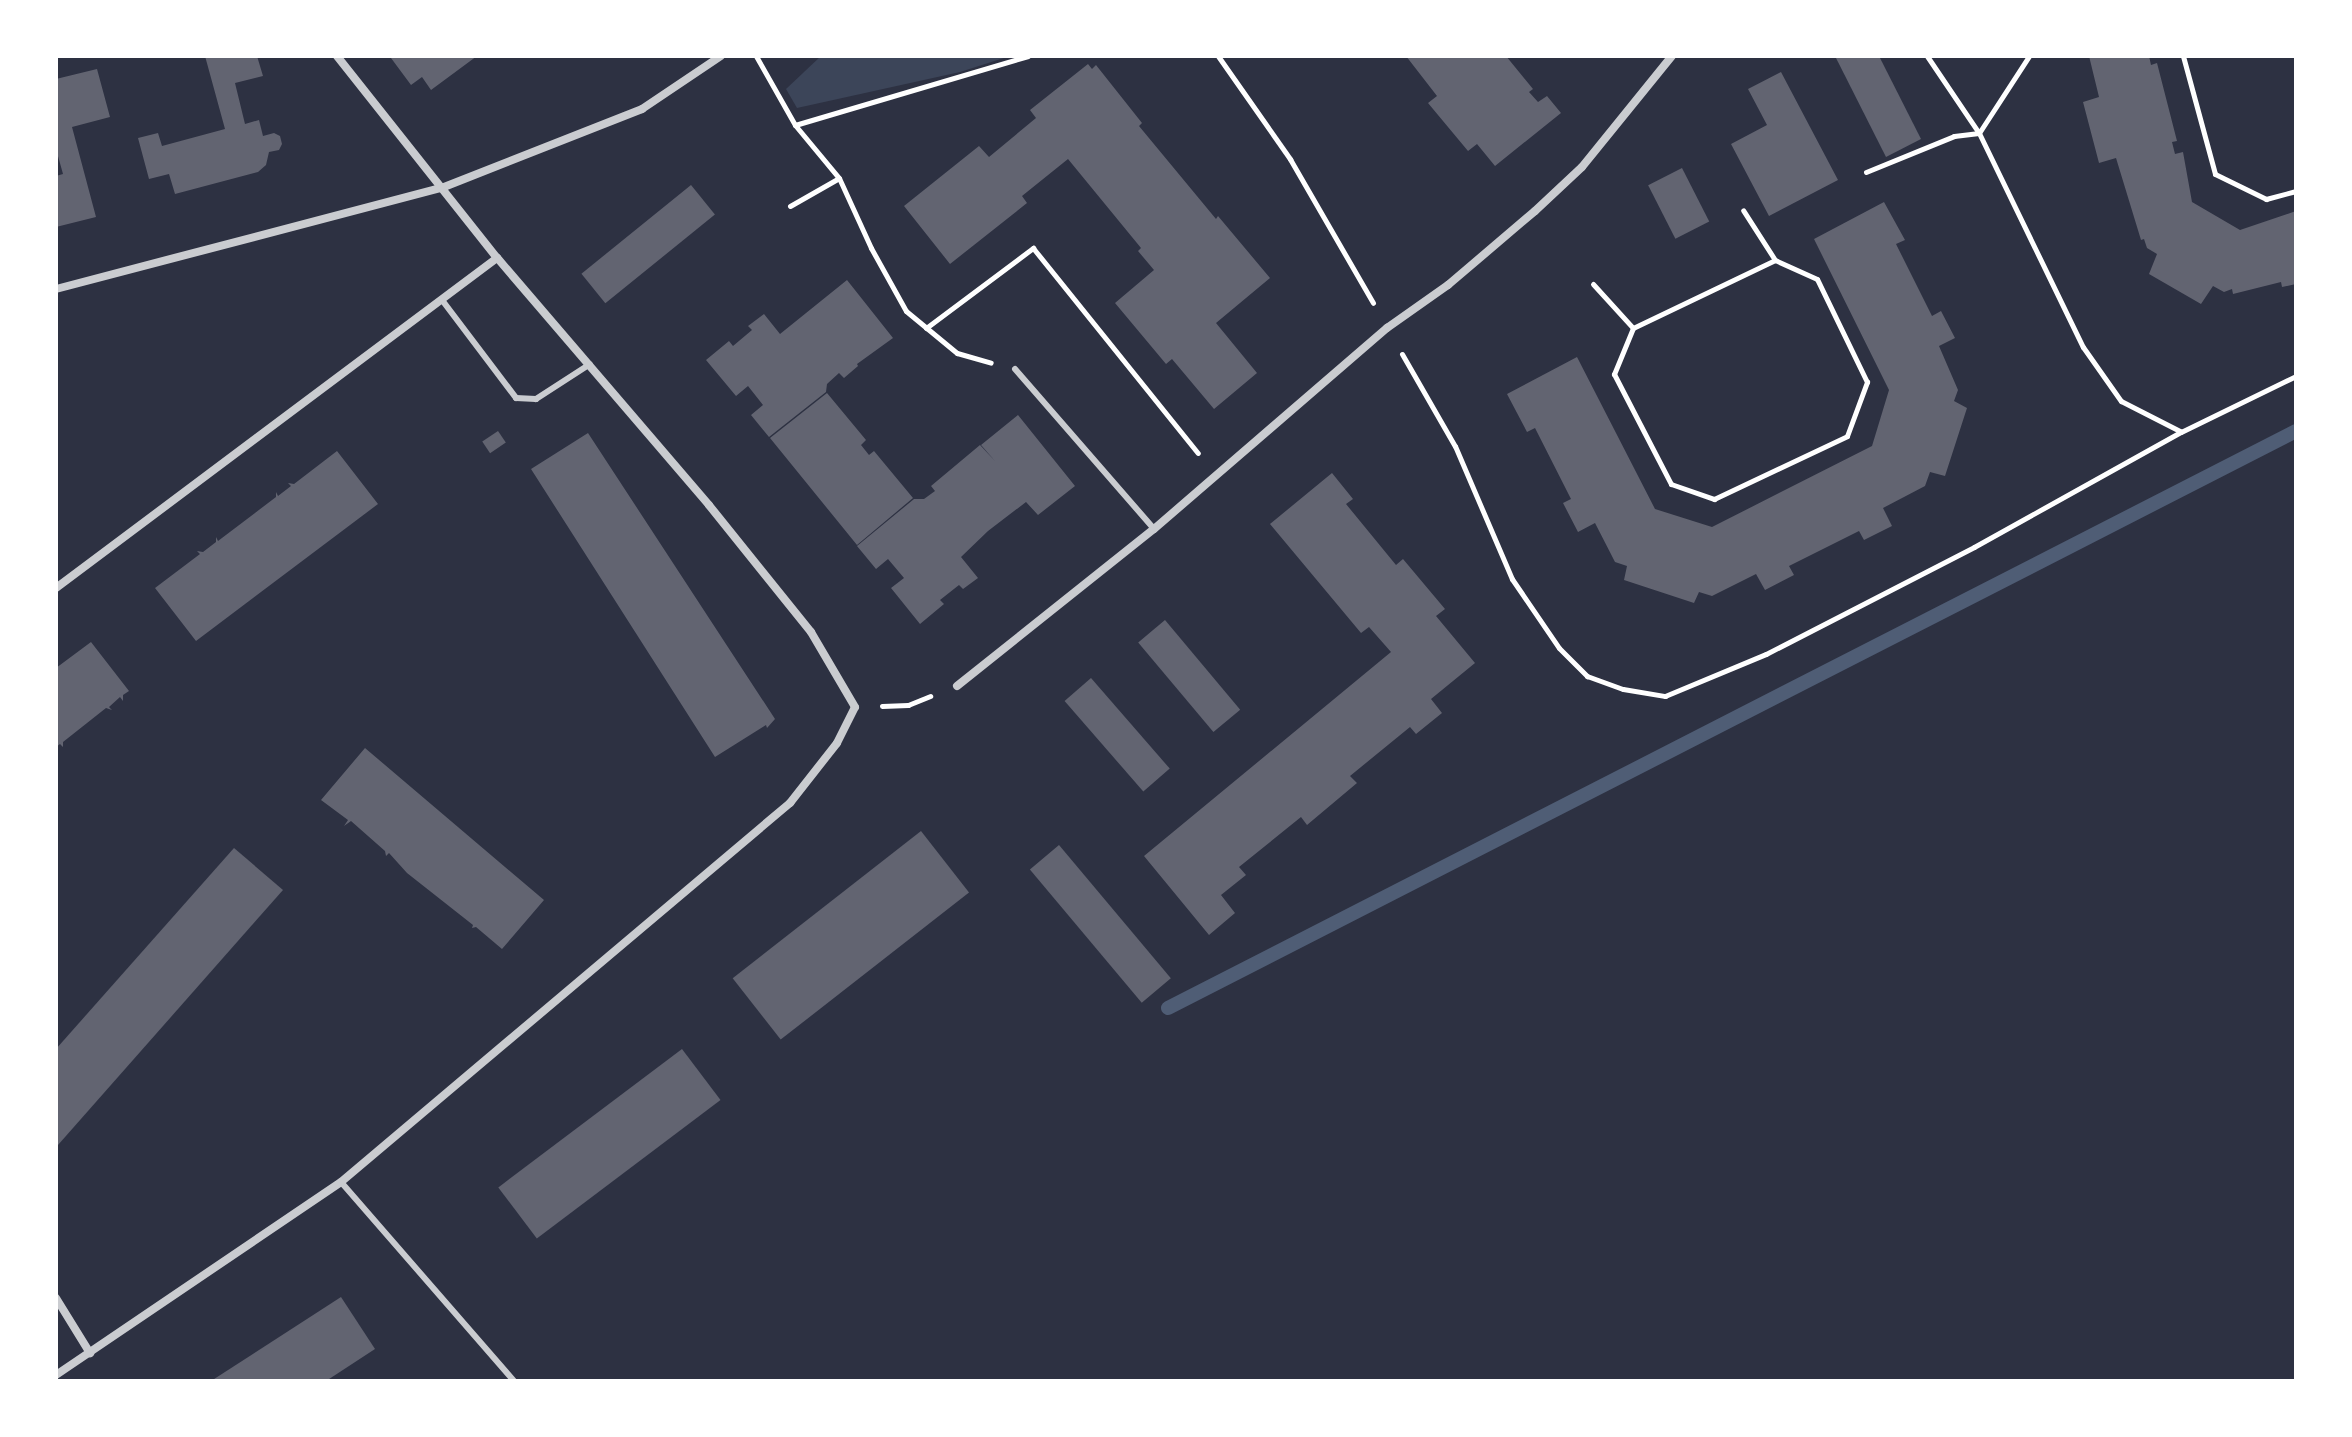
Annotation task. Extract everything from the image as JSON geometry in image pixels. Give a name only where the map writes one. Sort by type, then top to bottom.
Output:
[{"type":"street","points":[[56,1375],[341,1182],[790,803],[837,743],[855,707],[811,632],[590,364],[497,258],[444,187],[337,56]]},
{"type":"street","points":[[56,289],[444,187],[642,109],[721,56]]},
{"type":"street","points":[[957,686],[1154,529],[1387,328],[1448,285],[1582,167],[1672,56]]},
{"type":"street","points":[[56,588],[497,258]]},
{"type":"street","points":[[56,1298],[90,1353]]},
{"type":"lane","points":[[442,300],[516,398],[536,399],[590,364]]},
{"type":"lane","points":[[1015,369],[1154,529]]},
{"type":"lane","points":[[341,1182],[514,1381]]},
{"type":"path","points":[[756,56],[795,125],[839,178],[871,248],[906,311],[957,353],[1015,369]]},
{"type":"path","points":[[795,125],[1028,56]]},
{"type":"path","points":[[1218,56],[1290,159],[1455,446],[1512,579],[1559,648],[1587,676],[1623,689],[1665,696],[1766,654],[1974,547],[2181,432],[2296,376]]},
{"type":"path","points":[[1927,56],[1979,133],[2083,347],[2121,401],[2181,432]]},
{"type":"path","points":[[1979,133],[2029,56]]},
{"type":"path","points":[[2183,56],[2215,174],[2266,199],[2296,191]]},
{"type":"path","points":[[1866,172],[1954,136],[1979,133]]},
{"type":"path","points":[[790,206],[839,178]]},
{"type":"path","points":[[1743,210],[1775,260],[1817,279],[1867,382],[1847,436],[1714,499],[1671,484],[1614,374],[1633,328],[1775,260]]},
{"type":"path","points":[[926,328],[1033,248],[1219,473]]},
{"type":"path","points":[[1593,284],[1633,328]]},
{"type":"path","points":[[855,707],[908,705],[957,686]]},
{"type":"shaded area","points":[[821,56],[1010,56],[960,72],[797,108],[786,89]]},
{"type":"building","points":[[205,56],[257,56],[263,76],[235,83],[245,124],[259,120],[263,136],[274,133],[280,136],[282,144],[279,150],[269,152],[266,165],[258,172],[175,194],[169,174],[149,179],[138,138],[158,133],[162,146],[225,129]]},
{"type":"building","points":[[477,56],[431,90],[422,77],[411,85],[391,58]]},
{"type":"building","points":[[1406,56],[1506,56],[1533,89],[1529,92],[1538,102],[1547,96],[1561,113],[1495,166],[1477,144],[1468,151],[1428,103],[1437,96]]},
{"type":"building","points":[[1835,56],[1879,56],[1921,139],[1886,157]]},
{"type":"building","points":[[2089,56],[2149,56],[2151,65],[2157,63],[2177,141],[2172,142],[2175,154],[2183,152],[2192,202],[2240,230],[2296,211],[2296,284],[2282,287],[2281,282],[2233,294],[2232,289],[2224,292],[2213,286],[2201,304],[2149,274],[2157,254],[2147,248],[2144,239],[2141,240],[2116,158],[2099,163],[2083,102],[2099,97]]},
{"type":"building","points":[[1088,64],[1092,69],[1096,65],[1142,123],[1139,126],[1270,278],[1216,323],[1257,373],[1214,409],[1172,359],[1166,364],[1115,303],[1154,270],[1138,251],[1141,248],[1068,159],[1022,196],[1027,203],[950,264],[904,206],[979,146],[989,157],[1036,118],[1030,110]]},
{"type":"building","points":[[97,69],[110,117],[72,127],[96,217],[56,227],[56,176],[63,174],[56,149],[56,79]]},
{"type":"building","points":[[1781,72],[1838,180],[1769,216],[1731,144],[1767,125],[1748,89]]},
{"type":"building","points":[[1682,168],[1709,221],[1675,239],[1648,185]]},
{"type":"building","points":[[691,185],[715,215],[605,303],[581,274]]},
{"type":"building","points":[[1884,202],[1905,240],[1896,244],[1932,316],[1941,311],[1955,338],[1939,346],[1958,390],[1954,401],[1967,408],[1945,476],[1930,472],[1925,486],[1883,508],[1892,526],[1864,540],[1859,531],[1789,566],[1794,575],[1765,590],[1756,574],[1712,596],[1699,592],[1694,603],[1624,580],[1627,566],[1615,562],[1595,523],[1578,532],[1563,503],[1571,499],[1535,428],[1527,432],[1507,394],[1577,357],[1655,509],[1712,527],[1872,446],[1889,390],[1814,239]]},
{"type":"building","points":[[847,280],[893,338],[857,364],[844,378],[839,373],[827,384],[826,392],[769,437],[751,415],[763,405],[748,386],[736,396],[706,360],[729,341],[733,346],[752,330],[748,326],[764,314],[780,334]]},
{"type":"building","points":[[827,393],[866,440],[861,445],[869,455],[874,451],[913,498],[857,545],[770,438]]},
{"type":"building","points":[[1018,415],[1075,486],[1038,515],[1026,502],[988,531],[961,557],[978,578],[963,589],[959,585],[940,600],[944,604],[920,624],[891,588],[904,578],[888,559],[876,569],[857,546],[914,499],[924,499],[935,491],[931,486],[980,445],[995,461],[981,445]]},
{"type":"building","points":[[498,431],[506,443],[490,453],[482,442]]},
{"type":"building","points":[[588,433],[775,719],[767,728],[766,725],[715,757],[531,469]]},
{"type":"building","points":[[337,451],[378,504],[196,641],[155,588],[200,554],[197,551],[203,552],[216,542],[216,537],[218,541],[276,497],[276,492],[278,496],[291,486],[288,483],[294,484]]},
{"type":"building","points":[[1332,473],[1353,499],[1346,504],[1396,565],[1403,559],[1445,609],[1436,616],[1475,663],[1431,699],[1442,713],[1416,734],[1410,727],[1350,776],[1357,783],[1307,825],[1301,817],[1239,867],[1246,875],[1221,895],[1235,913],[1209,935],[1144,856],[1391,652],[1369,627],[1361,633],[1270,524]]},
{"type":"building","points":[[1165,620],[1240,710],[1213,732],[1138,642]]},
{"type":"building","points":[[91,642],[129,691],[123,695],[123,701],[120,697],[109,707],[112,710],[106,708],[63,742],[63,747],[60,744],[56,747],[56,668]]},
{"type":"building","points":[[1091,678],[1170,769],[1143,792],[1065,701]]},
{"type":"building","points":[[365,748],[544,900],[502,949],[407,873],[389,853],[386,856],[385,851],[351,821],[344,826],[348,820],[321,800]]},
{"type":"building","points":[[921,831],[969,892],[781,1040],[733,978]]},
{"type":"building","points":[[1059,845],[1171,978],[1142,1003],[1030,869]]},
{"type":"building","points":[[234,848],[283,890],[58,1145],[56,1049]]},
{"type":"building","points":[[682,1049],[721,1100],[537,1239],[498,1187]]},
{"type":"building","points":[[341,1297],[375,1349],[326,1381],[211,1381]]},
{"type":"waterway","points":[[1168,1008],[2296,431]]}]
